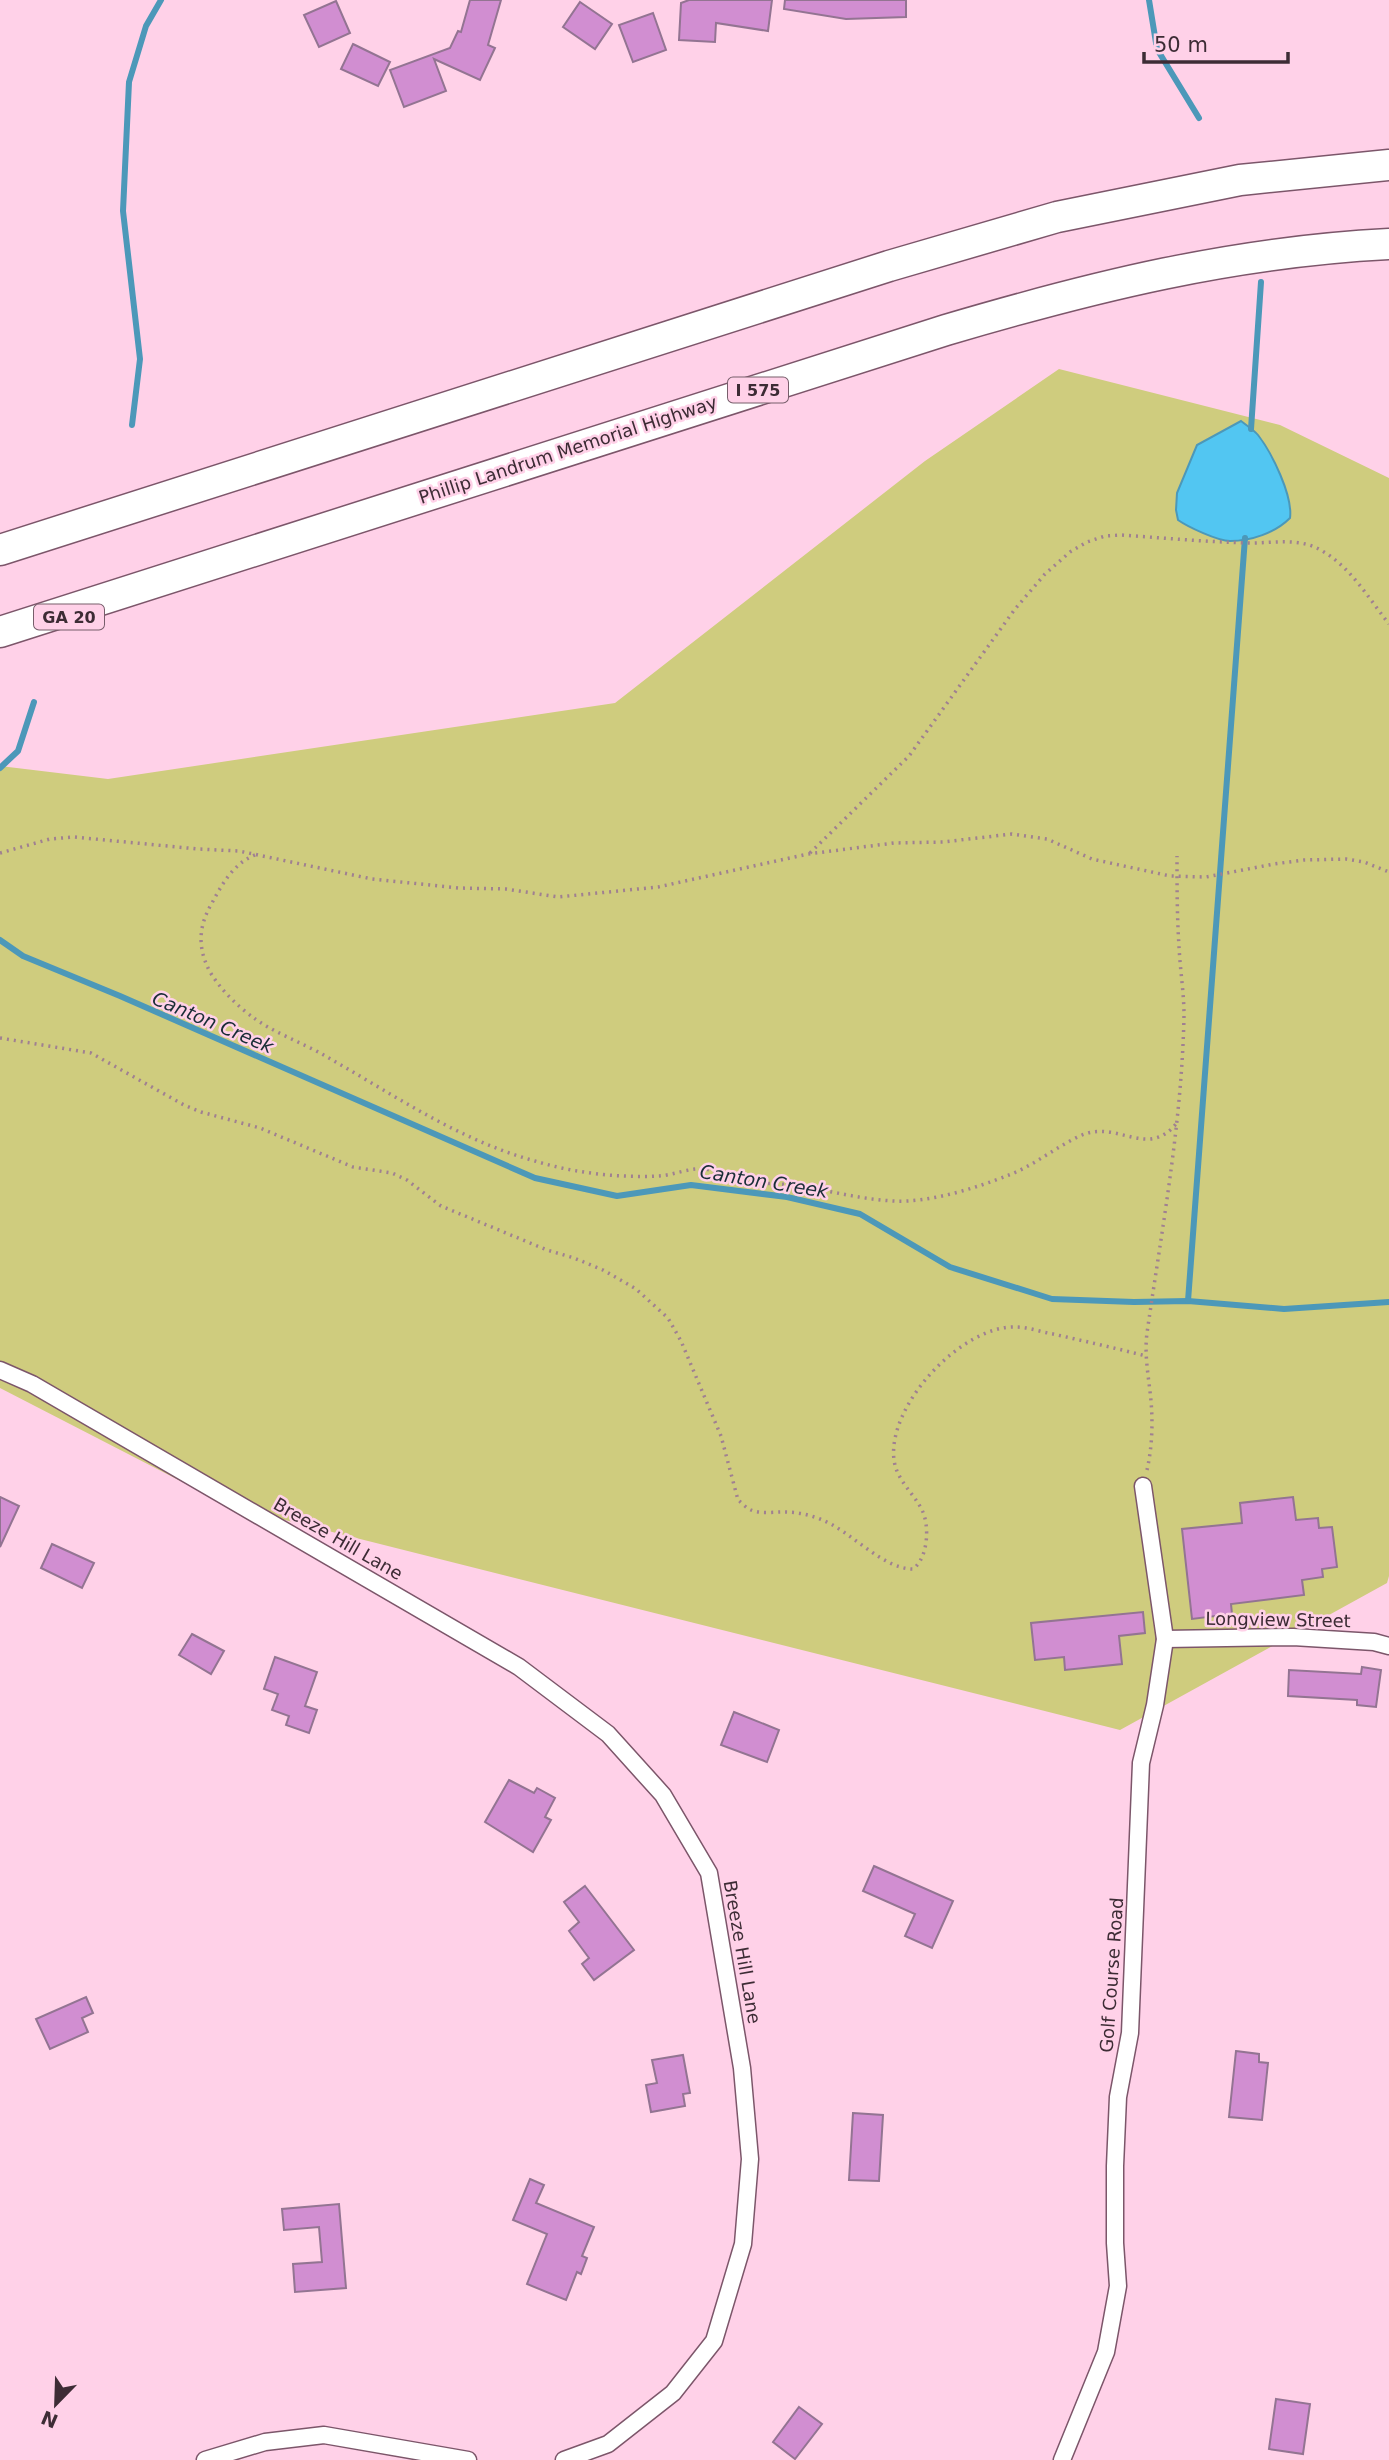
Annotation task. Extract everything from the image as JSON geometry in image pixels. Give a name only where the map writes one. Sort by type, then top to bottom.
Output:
[{"type":"highway","points":[[0,550],[889,266],[1057,217],[1240,180],[1389,166]]},
{"type":"highway","name":"Phillip Landrum Memorial Highway","points":[[0,632],[946,330],[1056,298],[1165,272],[1262,255],[1389,244]]},
{"type":"highway","name":"GA 20","points":[[0,648],[139,586]]},
{"type":"street","name":"Breeze Hill Lane","points":[[0,1370],[32,1384],[519,1667],[608,1734],[663,1796],[709,1872],[742,2068],[750,2159],[743,2244],[714,2341],[673,2393],[608,2444],[564,2460]]},
{"type":"street","name":"Golf Course Road","points":[[1062,2460],[1105,2352],[1115,2313],[1118,2286],[1115,2243],[1117,2111],[1130,2033],[1141,1763],[1155,1705],[1166,1639],[1143,1486]]},
{"type":"street","name":"Longview Street","points":[[1166,1639],[1293,1637],[1374,1642],[1389,1646]]},
{"type":"street","points":[[205,2460],[265,2442],[324,2435],[468,2460]]},
{"type":"path","points":[[808,854],[909,757],[1015,609],[1045,574],[1070,551],[1087,542],[1105,536],[1121,535],[1252,543],[1305,543],[1324,551],[1341,564],[1389,624]]},
{"type":"path","points":[[0,853],[50,839],[74,837],[260,854],[372,878],[447,887],[506,889],[558,897],[658,887],[808,854],[894,843],[943,842],[1012,834],[1047,839],[1092,859],[1122,867],[1177,876],[1206,877],[1294,861],[1346,859],[1364,862],[1389,872]]},
{"type":"path","points":[[260,854],[239,864],[226,880],[203,922],[200,939],[202,952],[211,973],[232,998],[255,1019],[405,1103],[504,1152],[538,1162],[629,1177],[663,1176],[695,1169],[709,1169],[734,1180],[794,1185],[897,1201],[948,1194],[993,1181],[1043,1159],[1077,1137],[1094,1130],[1108,1130],[1142,1139],[1158,1138],[1167,1134],[1176,1124]]},
{"type":"path","points":[[1143,1486],[1152,1448],[1147,1334],[1176,1124],[1184,1012],[1177,924],[1177,856]]},
{"type":"path","points":[[0,1038],[91,1053],[184,1105],[260,1128],[353,1167],[392,1173],[408,1180],[441,1206],[457,1214],[574,1258],[625,1283],[655,1304],[668,1318],[681,1341],[721,1436],[738,1500],[752,1511],[802,1513],[820,1518],[906,1569],[914,1569],[922,1559],[926,1545],[926,1525],[923,1512],[898,1475],[893,1445],[897,1428],[916,1390],[936,1368],[957,1351],[987,1333],[1017,1327],[1146,1356]]},
{"type":"shaded area","points":[[1059,369],[1280,425],[1389,478],[1387,1583],[1120,1730],[229,1506],[0,1388],[0,766],[108,779],[615,703],[925,461]]},
{"type":"water","points":[[1241,421],[1258,435],[1275,463],[1288,498],[1290,518],[1262,535],[1230,541],[1203,533],[1178,520],[1177,493],[1197,445]]},
{"type":"building","points":[[470,0],[501,0],[488,45],[495,48],[480,80],[434,59],[446,91],[404,107],[390,70],[450,48],[458,31],[461,32]]},
{"type":"building","points":[[689,0],[772,0],[768,31],[716,23],[715,42],[679,40],[681,3]]},
{"type":"building","points":[[785,0],[906,0],[906,17],[846,19],[784,9]]},
{"type":"building","points":[[336,1],[350,33],[319,47],[304,15]]},
{"type":"building","points":[[580,2],[612,24],[595,49],[563,27]]},
{"type":"building","points":[[653,13],[666,50],[633,62],[619,25]]},
{"type":"building","points":[[353,44],[390,62],[378,86],[341,69]]},
{"type":"building","points":[[0,1497],[19,1506],[0,1547]]},
{"type":"building","points":[[1293,1497],[1296,1520],[1318,1518],[1319,1528],[1332,1527],[1337,1567],[1322,1569],[1323,1577],[1302,1580],[1304,1595],[1231,1604],[1232,1614],[1192,1619],[1182,1529],[1242,1523],[1240,1503]]},
{"type":"building","points":[[52,1544],[94,1563],[82,1588],[41,1568]]},
{"type":"building","points":[[1143,1612],[1145,1633],[1119,1636],[1122,1664],[1065,1670],[1064,1657],[1035,1660],[1031,1623]]},
{"type":"building","points":[[192,1634],[224,1651],[211,1674],[179,1655]]},
{"type":"building","points":[[275,1657],[317,1672],[305,1706],[317,1710],[309,1733],[286,1725],[289,1716],[272,1710],[278,1694],[264,1689]]},
{"type":"building","points":[[1362,1667],[1381,1670],[1376,1707],[1357,1705],[1357,1700],[1288,1696],[1289,1670],[1361,1674]]},
{"type":"building","points":[[734,1712],[779,1730],[767,1762],[721,1745]]},
{"type":"building","points":[[509,1780],[534,1793],[537,1788],[555,1798],[545,1817],[551,1820],[533,1852],[485,1822]]},
{"type":"building","points":[[874,1866],[953,1901],[932,1948],[905,1936],[915,1914],[863,1891]]},
{"type":"building","points":[[585,1886],[634,1950],[594,1980],[582,1964],[589,1958],[569,1931],[579,1922],[564,1902]]},
{"type":"building","points":[[86,1997],[93,2013],[82,2018],[88,2032],[50,2049],[36,2019]]},
{"type":"building","points":[[1236,2051],[1259,2054],[1259,2062],[1268,2063],[1262,2120],[1229,2117]]},
{"type":"building","points":[[683,2055],[690,2093],[683,2094],[685,2106],[651,2112],[646,2085],[657,2083],[652,2060]]},
{"type":"building","points":[[853,2113],[883,2115],[879,2181],[849,2180]]},
{"type":"building","points":[[530,2179],[544,2185],[536,2203],[594,2227],[582,2256],[587,2258],[581,2274],[577,2272],[566,2300],[527,2284],[547,2234],[513,2220]]},
{"type":"building","points":[[339,2204],[346,2288],[295,2292],[293,2264],[322,2262],[319,2227],[284,2230],[282,2209]]},
{"type":"building","points":[[1276,2399],[1310,2404],[1303,2454],[1269,2449]]},
{"type":"building","points":[[799,2407],[822,2424],[795,2459],[773,2442]]},
{"type":"waterway","points":[[132,425],[140,359],[123,211],[129,82],[146,26],[161,0]]},
{"type":"waterway","points":[[1149,0],[1157,49],[1199,118]]},
{"type":"waterway","points":[[1251,429],[1261,282]]},
{"type":"waterway","points":[[1188,1301],[1245,538]]},
{"type":"waterway","points":[[0,768],[18,751],[34,702]]},
{"type":"waterway","name":"Canton Creek","points":[[0,940],[23,956],[535,1178],[617,1196],[691,1185],[787,1197],[860,1214],[950,1267],[1052,1299],[1188,1301],[1284,1309],[1389,1302]]}]
